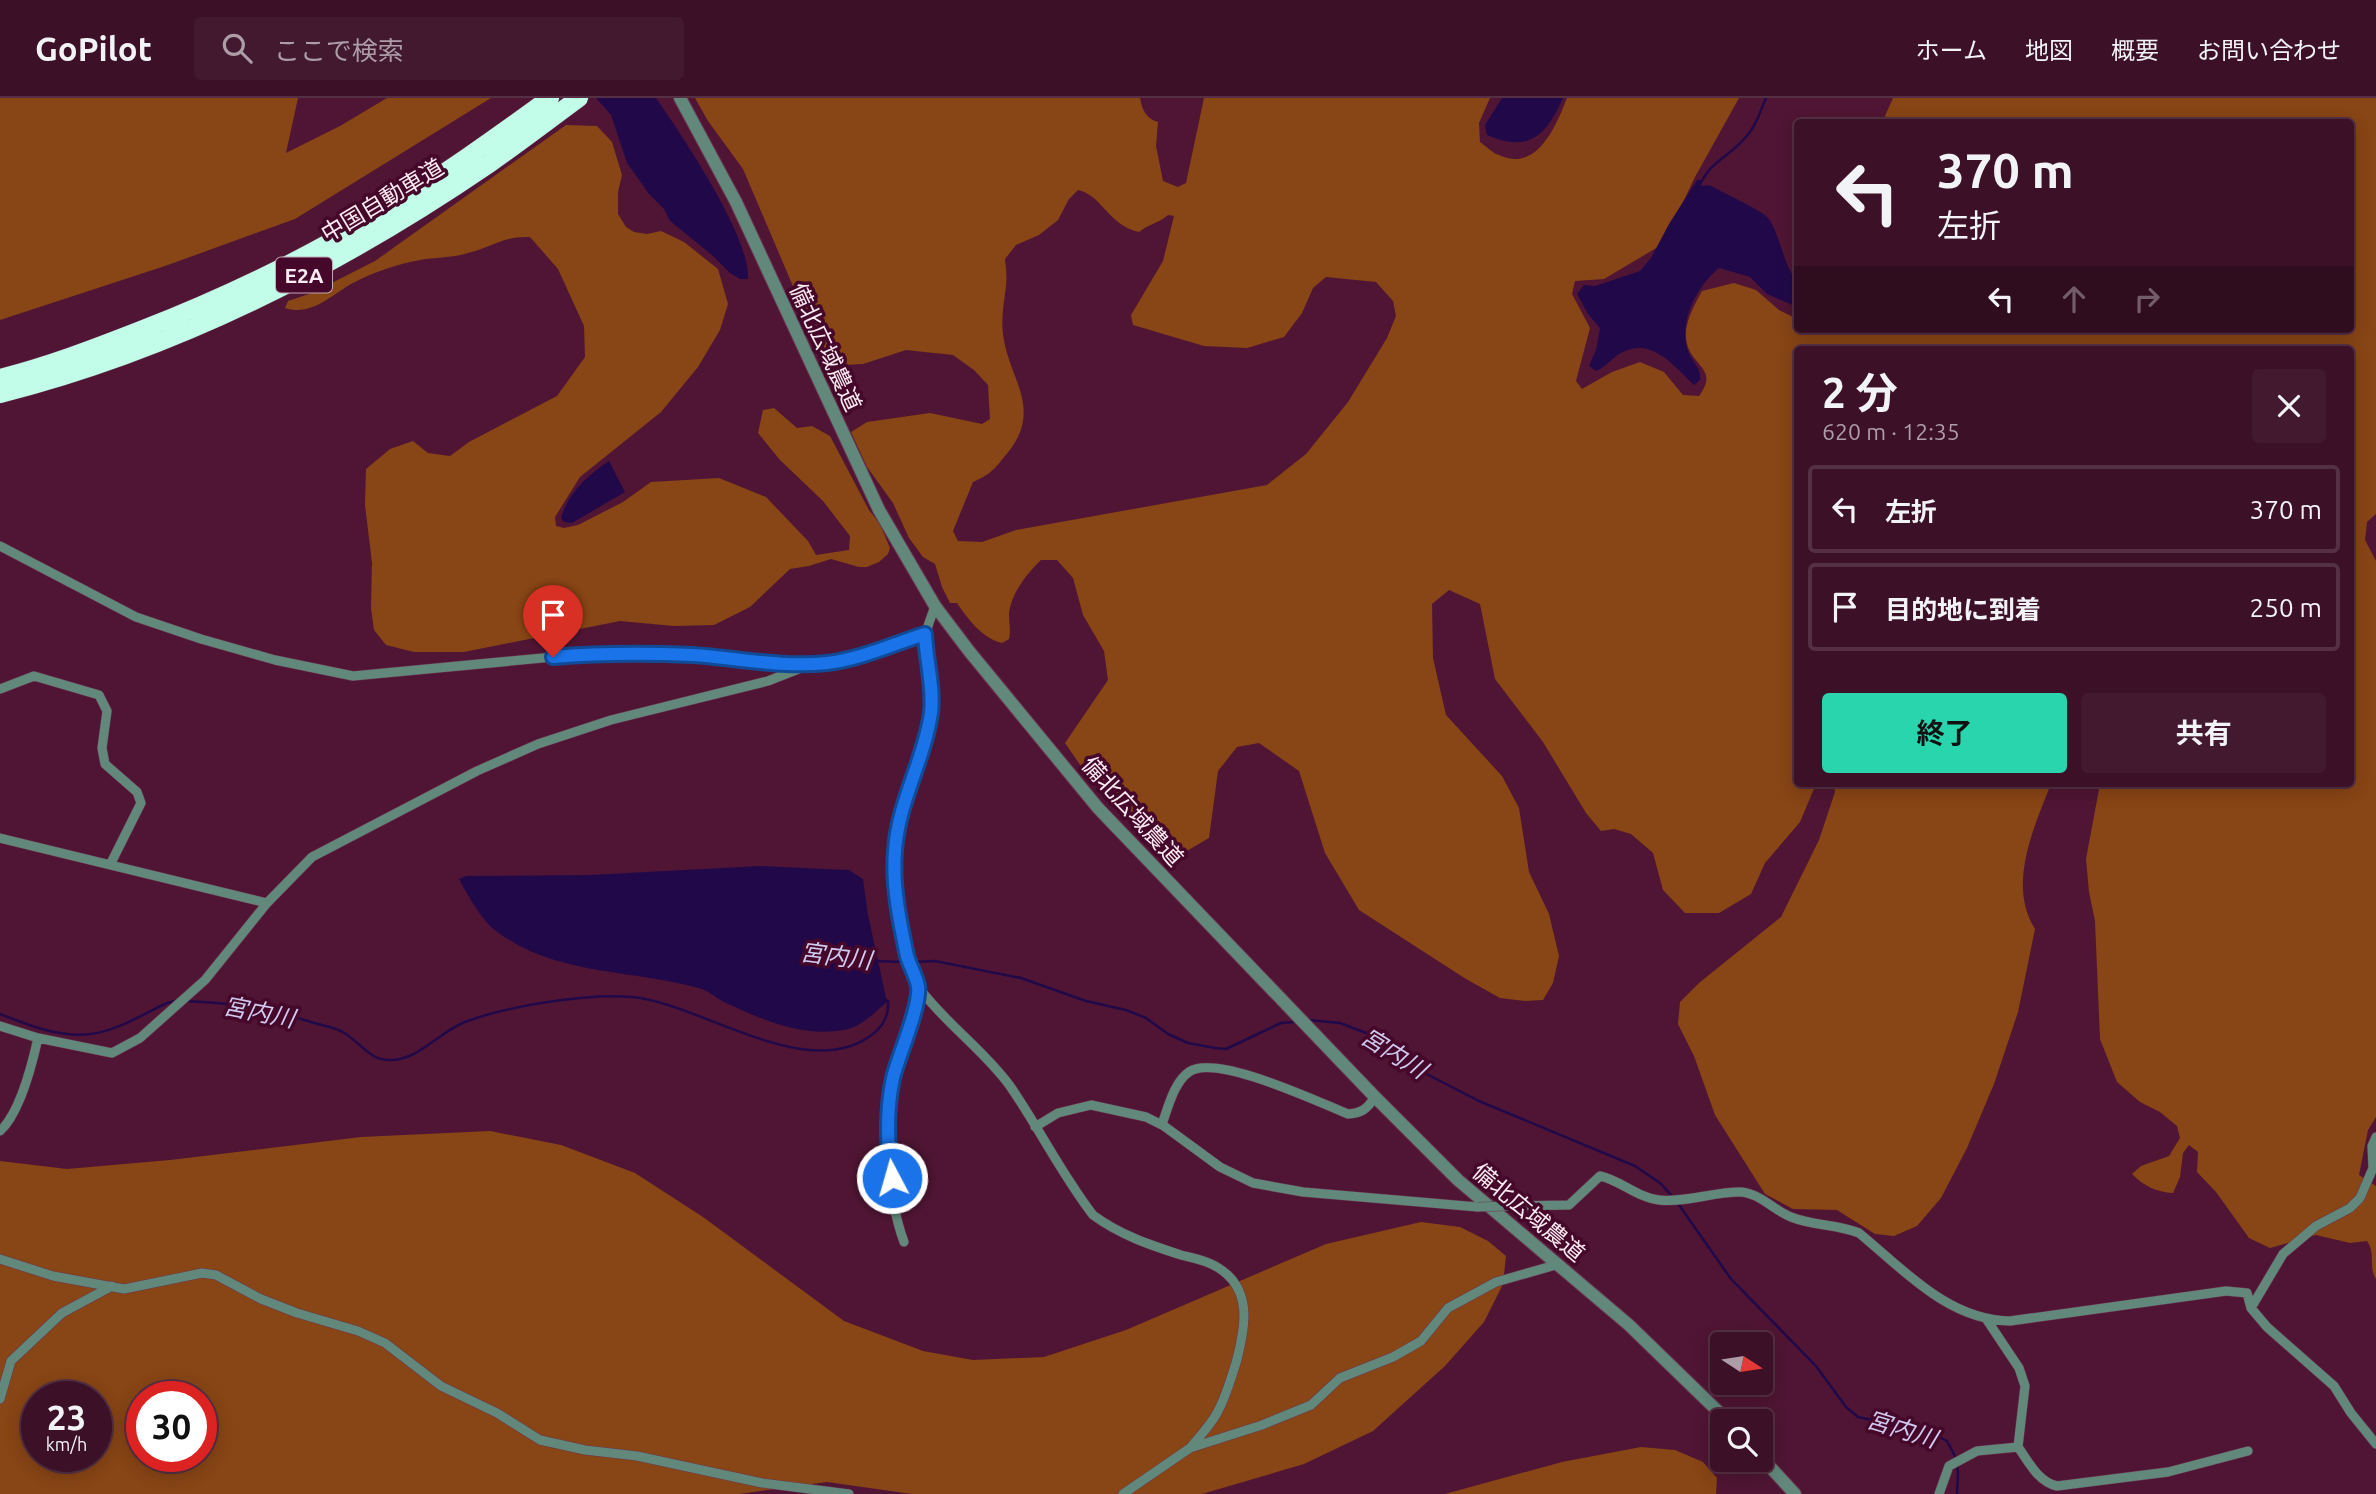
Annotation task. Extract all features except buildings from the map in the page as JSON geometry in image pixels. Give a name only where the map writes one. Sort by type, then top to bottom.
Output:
[{"type":"highway","name":"中国自動車道","points":[[0,378],[97,347],[197,308],[293,263],[380,214],[479,150],[550,98]]},
{"type":"highway","name":"中国自動車道","points":[[0,394],[117,357],[203,323],[298,278],[387,228],[488,164],[579,98]]},
{"type":"street","name":"備北広域農道","points":[[680,98],[736,202],[879,510],[935,606],[969,651],[1098,808],[1375,1097],[1458,1180],[1629,1325],[1716,1409]]},
{"type":"street","points":[[0,546],[136,617],[226,646],[353,676],[606,652],[831,663],[925,634]]},
{"type":"street","points":[[935,606],[925,634],[932,693],[931,713],[900,812],[895,851],[900,920],[908,959],[918,987],[982,1052],[1008,1084],[1093,1215],[1133,1239],[1205,1261],[1229,1275],[1237,1285],[1243,1303],[1245,1329],[1227,1394],[1215,1416],[1191,1448]]},
{"type":"street","points":[[0,1026],[37,1038],[112,1053],[140,1038],[205,980],[267,902],[312,857],[362,832],[390,814],[538,744],[611,719],[755,685],[811,664]]},
{"type":"street","points":[[0,689],[34,676],[99,695],[107,711],[102,748],[105,764],[137,792],[141,803],[111,863]]},
{"type":"street","points":[[0,838],[267,902]]},
{"type":"street","points":[[904,1242],[898,1224],[888,1155],[887,1124],[894,1077],[902,1056],[918,987]]},
{"type":"street","points":[[0,1131],[22,1093],[31,1070],[37,1038]]},
{"type":"street","points":[[1162,1124],[1182,1078],[1192,1069],[1242,1073],[1348,1114],[1359,1114],[1367,1109],[1375,1097]]},
{"type":"street","points":[[1035,1127],[1058,1113],[1091,1105],[1146,1117],[1162,1124],[1220,1167],[1253,1183],[1303,1192],[1478,1207],[1569,1205],[1600,1176],[1658,1200],[1752,1193],[1794,1218],[1843,1227],[1859,1233],[1947,1304],[1987,1320],[2010,1321],[2226,1291],[2247,1293],[2250,1308],[2267,1327],[2334,1387],[2376,1444]]},
{"type":"street","points":[[2250,1308],[2283,1254],[2316,1226],[2350,1208],[2366,1187],[2374,1169],[2372,1146],[2376,1137]]},
{"type":"street","points":[[0,1259],[53,1276],[124,1289],[202,1273],[216,1275],[273,1304],[358,1331],[384,1343],[441,1386],[497,1413],[540,1440],[585,1450],[637,1456],[762,1483],[849,1494]]},
{"type":"street","points":[[1123,1494],[1191,1448],[1262,1425],[1311,1405],[1340,1378],[1393,1357],[1421,1341],[1448,1308],[1496,1282],[1559,1264]]},
{"type":"street","points":[[0,1399],[11,1361],[62,1313],[112,1286]]},
{"type":"street","points":[[1987,1320],[2019,1368],[2025,1386],[2018,1447],[2048,1484],[2057,1486],[2168,1472],[2248,1451]]},
{"type":"street","points":[[1939,1494],[1949,1466],[1977,1451],[2018,1447]]},
{"type":"street","points":[[1773,1470],[1795,1494]]},
{"type":"shaded area","points":[[0,98],[298,98],[286,153],[340,126],[387,98],[491,98],[295,219],[165,266],[0,320]]},
{"type":"shaded area","points":[[695,98],[1140,98],[1145,113],[1158,122],[1156,146],[1163,181],[1178,187],[1186,183],[1204,98],[1490,98],[1479,123],[1480,142],[1496,154],[1512,159],[1524,158],[1543,144],[1567,98],[1739,98],[1695,177],[1663,244],[1604,279],[1575,281],[1572,294],[1590,328],[1576,381],[1582,389],[1612,372],[1640,362],[1664,372],[1683,395],[1699,396],[1706,374],[1687,344],[1687,323],[1702,291],[1734,283],[1756,290],[1779,310],[1794,318],[1794,333],[2354,333],[2354,119],[1886,119],[1885,116],[1893,98],[2376,98],[2376,514],[2367,522],[2365,540],[2376,561],[2376,1117],[2368,1130],[2359,1175],[2376,1186],[2376,1279],[2367,1241],[2350,1243],[2316,1235],[2270,1248],[2249,1238],[2216,1192],[2197,1172],[2198,1152],[2189,1145],[2183,1153],[2180,1177],[2173,1193],[2151,1188],[2132,1174],[2141,1166],[2169,1156],[2180,1138],[2177,1126],[2160,1112],[2140,1102],[2117,1082],[2100,1039],[2095,921],[2086,859],[2099,787],[2354,787],[2354,346],[1794,346],[1794,787],[1815,787],[1800,822],[1765,863],[1751,894],[1719,913],[1685,913],[1663,890],[1653,853],[1631,834],[1614,829],[1601,831],[1586,813],[1543,742],[1495,679],[1480,604],[1449,590],[1432,604],[1433,658],[1446,715],[1502,776],[1519,808],[1529,872],[1549,914],[1559,956],[1553,983],[1543,1000],[1525,1001],[1500,998],[1359,910],[1325,853],[1299,771],[1259,743],[1237,747],[1218,771],[1209,838],[1178,856],[1158,854],[1085,772],[1065,743],[1108,680],[1104,651],[1083,615],[1073,578],[1057,560],[1041,560],[1025,578],[1012,600],[1009,639],[1002,643],[988,637],[957,603],[950,603],[935,564],[923,557],[909,538],[893,503],[867,467],[851,432],[867,422],[930,413],[982,424],[990,419],[988,385],[974,370],[953,355],[906,350],[863,364],[843,365],[824,348],[810,326],[743,169],[708,121]],"holes":[[[1078,190],[1093,198],[1120,223],[1139,232],[1168,215],[1174,216],[1163,261],[1131,315],[1133,325],[1204,346],[1247,348],[1284,337],[1302,313],[1313,288],[1326,277],[1376,282],[1393,301],[1396,316],[1387,338],[1348,402],[1306,454],[1267,485],[1016,530],[982,542],[958,541],[953,531],[973,482],[989,473],[1001,461],[1019,435],[1023,420],[1021,393],[1003,334],[1005,259],[1016,245],[1039,235],[1058,220],[1069,199]]]},
{"type":"shaded area","points":[[566,125],[597,126],[612,142],[622,175],[618,192],[618,214],[626,227],[634,232],[647,234],[661,231],[684,242],[718,269],[728,304],[720,330],[698,367],[661,412],[580,477],[555,517],[556,526],[564,528],[578,525],[623,502],[651,482],[719,478],[766,497],[808,541],[816,555],[849,550],[850,536],[823,501],[780,460],[758,433],[763,410],[774,408],[797,428],[812,426],[830,436],[869,510],[880,524],[890,548],[888,554],[867,567],[831,559],[790,569],[750,607],[714,625],[674,626],[620,621],[464,652],[414,652],[386,645],[374,630],[371,608],[372,563],[365,505],[366,469],[390,449],[413,441],[428,453],[450,456],[469,442],[557,396],[585,357],[584,326],[558,269],[530,237],[505,240],[462,255],[394,266],[353,283],[313,307],[295,310],[285,308],[288,301],[312,293],[375,261]]},
{"type":"shaded area","points":[[1834,787],[2050,787],[2031,837],[2023,875],[2027,912],[2035,929],[2018,1012],[1994,1084],[1967,1148],[1941,1198],[1917,1226],[1894,1236],[1875,1234],[1837,1210],[1793,1209],[1765,1194],[1715,1115],[1694,1056],[1678,1024],[1680,1002],[1699,983],[1781,917],[1819,840]]},
{"type":"shaded area","points":[[490,1131],[561,1145],[635,1173],[703,1217],[844,1321],[923,1351],[973,1360],[1044,1357],[1126,1330],[1326,1244],[1421,1222],[1460,1227],[1488,1241],[1506,1256],[1503,1284],[1484,1322],[1445,1366],[1373,1431],[1304,1464],[1202,1494],[912,1494],[827,1482],[739,1494],[0,1494],[0,1161],[67,1169],[170,1160],[361,1137]]},
{"type":"shaded area","points":[[1641,1447],[1675,1450],[1703,1462],[1717,1478],[1716,1494],[1445,1494],[1562,1462]]},
{"type":"water","points":[[596,98],[656,98],[697,160],[727,213],[746,261],[748,279],[740,279],[730,273],[670,221],[664,209],[649,194],[627,163],[611,115]]},
{"type":"water","points":[[1502,98],[1563,98],[1543,131],[1534,138],[1514,142],[1487,135],[1485,125]]},
{"type":"water","points":[[1697,180],[1702,180],[1699,186],[1709,185],[1763,214],[1775,231],[1794,276],[1794,306],[1767,294],[1750,277],[1719,268],[1703,284],[1692,305],[1686,328],[1688,351],[1698,368],[1700,380],[1694,385],[1662,356],[1644,348],[1623,352],[1596,371],[1589,366],[1596,350],[1600,328],[1577,294],[1584,285],[1595,286],[1640,271],[1651,258]]},
{"type":"water","points":[[609,461],[625,492],[572,523],[564,522],[561,518],[568,501],[586,479]]},
{"type":"water","points":[[760,866],[849,870],[863,879],[887,1002],[864,1022],[848,1029],[816,1032],[801,1030],[755,1016],[702,989],[568,964],[543,956],[519,946],[491,927],[475,907],[459,879],[466,876],[590,875]]},
{"type":"waterway","points":[[1698,189],[1713,166],[1749,133],[1766,98]]},
{"type":"waterway","name":"宮内川","points":[[876,961],[904,962]]},
{"type":"waterway","name":"宮内川","points":[[911,962],[935,961],[1021,978],[1086,1001],[1126,1010],[1146,1018],[1168,1034],[1188,1043],[1215,1048],[1226,1049],[1281,1023],[1295,1022]]},
{"type":"waterway","name":"宮内川","points":[[186,1001],[265,1010],[330,1027],[341,1031],[376,1057],[390,1060],[420,1051],[456,1027],[482,1016],[548,1002],[614,996],[660,1002],[755,1037],[819,1051],[848,1047],[874,1033],[887,1015],[888,1001],[885,1000]]},
{"type":"waterway","name":"宮内川","points":[[0,1014],[33,1026],[79,1035],[120,1026],[176,1001]]},
{"type":"waterway","name":"宮内川","points":[[1309,1020],[1340,1023],[1369,1034],[1409,1065],[1479,1101],[1635,1166],[1660,1183],[1673,1197]]},
{"type":"waterway","name":"宮内川","points":[[1677,1202],[1731,1279],[1816,1366],[1846,1407],[1858,1417],[1931,1433],[1947,1441],[1956,1458],[1957,1494]]},
{"type":"route","points":[[553,657],[606,652],[831,663],[925,634],[932,693],[931,713],[900,812],[895,851],[900,920],[908,959],[918,987],[902,1056],[894,1077],[887,1124],[892,1178]]}]
